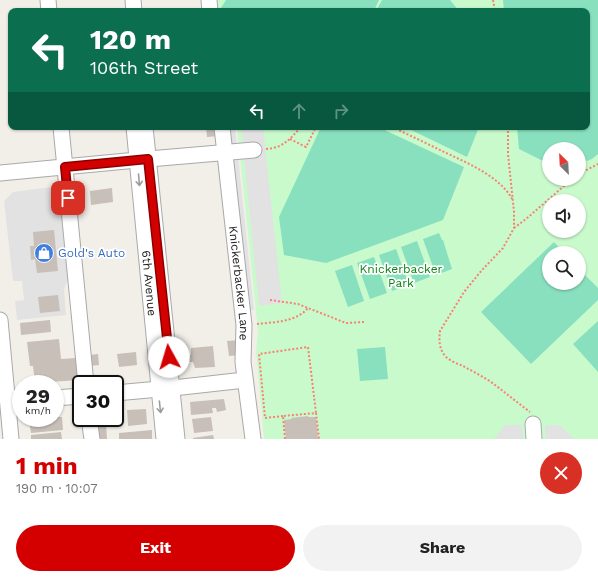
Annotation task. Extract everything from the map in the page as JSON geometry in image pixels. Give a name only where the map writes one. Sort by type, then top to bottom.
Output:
[{"type":"street","points":[[61,130],[85,375]]},
{"type":"street","name":"6th Avenue","points":[[135,130],[143,159]]},
{"type":"street","name":"6th Avenue","points":[[145,130],[143,159],[166,388],[177,439]]},
{"type":"street","name":"Knickerbacker Lane","points":[[222,130],[244,325],[243,362],[253,439]]},
{"type":"street","points":[[0,173],[254,150]]},
{"type":"street","points":[[0,320],[10,403],[12,439]]},
{"type":"street","points":[[124,391],[245,380]]},
{"type":"street","name":"6th Avenue","points":[[164,439],[166,388]]},
{"type":"street","points":[[533,424],[534,439]]},
{"type":"street","points":[[91,427],[92,439]]},
{"type":"path","points":[[254,150],[277,147],[290,139],[298,130]]},
{"type":"path","points":[[290,139],[306,147],[314,130]]},
{"type":"path","points":[[398,130],[467,163],[489,176],[505,190],[513,202]]},
{"type":"path","points":[[508,130],[508,154],[514,212],[514,228]]},
{"type":"path","points":[[586,170],[598,164]]},
{"type":"path","points":[[533,424],[533,416],[529,411],[523,408],[494,384],[450,360],[443,353],[439,338],[440,331],[464,292],[503,248],[514,228],[564,186]]},
{"type":"path","points":[[270,300],[298,304],[346,323],[364,322]]},
{"type":"path","points":[[244,325],[291,319],[303,313],[308,308]]},
{"type":"path","points":[[316,413],[265,418],[260,354],[308,347],[316,413],[319,439]]},
{"type":"path","points":[[283,416],[285,439]]},
{"type":"green space","name":"Knickerbacker Park","points":[[212,0],[598,0],[598,439],[264,439],[256,351],[258,331],[237,130],[590,130],[590,8],[213,8]]},
{"type":"green space","points":[[226,0],[379,0],[375,8],[221,8]]},
{"type":"green space","points":[[382,0],[450,0],[457,8],[378,8]]},
{"type":"green space","points":[[503,0],[598,0],[598,154],[586,161],[586,142],[542,142],[542,160],[519,149],[517,130],[590,130],[590,8],[504,8]]},
{"type":"green space","points":[[320,130],[384,130],[464,167],[443,220],[326,263],[284,255],[279,217]]},
{"type":"green space","points":[[411,130],[478,130],[467,157]]},
{"type":"green space","points":[[439,233],[443,240],[452,269],[436,275],[423,239]]},
{"type":"green space","points":[[417,241],[430,277],[414,283],[401,247]]},
{"type":"green space","points":[[554,242],[558,246],[550,246]]},
{"type":"green space","points":[[396,249],[409,285],[392,291],[379,255]]},
{"type":"green space","points":[[542,254],[542,290],[586,290],[586,276],[598,288],[598,300],[531,364],[481,312]]},
{"type":"green space","points":[[374,257],[387,293],[370,299],[357,263]]},
{"type":"green space","points":[[352,265],[364,301],[348,307],[335,271]]},
{"type":"green space","points":[[598,321],[598,372],[573,344]]},
{"type":"green space","points":[[385,347],[388,379],[360,381],[357,349]]},
{"type":"shaded area","points":[[220,130],[235,130],[254,310],[239,312]]},
{"type":"shaded area","points":[[241,130],[263,130],[282,303],[259,306]]},
{"type":"shaded area","points":[[59,186],[69,277],[64,289],[66,315],[17,320],[15,301],[24,300],[22,281],[13,281],[4,201],[13,192]]},
{"type":"shaded area","points":[[505,425],[522,425],[523,439],[494,439]]},
{"type":"shaded area","points":[[560,425],[574,439],[546,439],[545,426]]},
{"type":"building","points":[[206,130],[217,130],[218,136],[207,137]]},
{"type":"building","points":[[112,188],[113,202],[91,205],[90,191]]},
{"type":"building","name":"Gold's Auto","points":[[54,230],[58,271],[37,273],[35,259],[31,260],[30,246],[34,246],[33,232]]},
{"type":"building","points":[[58,295],[60,311],[40,313],[38,297]]},
{"type":"building","points":[[50,320],[51,332],[21,335],[20,323]]},
{"type":"building","points":[[59,339],[61,359],[76,358],[78,375],[72,375],[72,380],[64,381],[64,375],[34,375],[33,366],[30,366],[27,342]]},
{"type":"building","points":[[239,340],[242,355],[229,356],[227,341]]},
{"type":"building","points":[[213,346],[215,367],[195,368],[193,362],[188,362],[188,355],[191,355],[191,348]]},
{"type":"building","points":[[136,352],[137,365],[119,367],[117,354]]},
{"type":"building","points":[[98,354],[99,365],[90,366],[89,355]]},
{"type":"building","points":[[224,399],[226,410],[217,412],[216,408],[212,408],[213,413],[191,415],[190,402]]},
{"type":"building","points":[[146,409],[147,424],[128,426],[127,410]]},
{"type":"building","points":[[308,416],[316,417],[318,439],[286,439],[284,420]]},
{"type":"building","points":[[211,417],[213,431],[194,433],[192,419]]},
{"type":"building","points":[[30,427],[63,427],[63,430],[31,433]]},
{"type":"building","points":[[94,427],[106,427],[107,439],[96,439]]},
{"type":"building","points":[[152,430],[152,439],[119,439],[119,433]]},
{"type":"building","points":[[61,432],[62,439],[31,439],[31,435]]},
{"type":"building","points":[[213,435],[214,439],[193,439],[193,438]]},
{"type":"place","name":"Gold's Auto","points":[[44,253]]},
{"type":"route","points":[[68,198],[65,167],[148,159],[169,357]]}]
